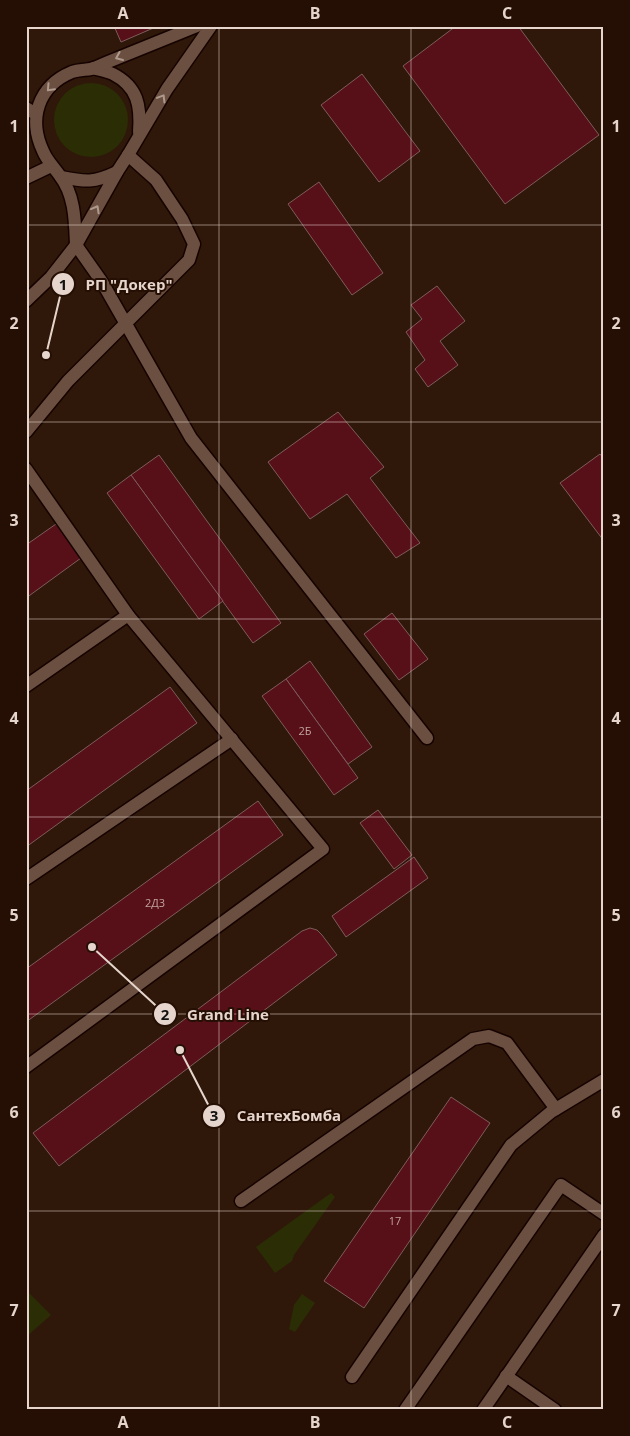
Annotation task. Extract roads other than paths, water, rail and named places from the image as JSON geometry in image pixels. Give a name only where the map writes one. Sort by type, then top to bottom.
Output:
[{"type":"main road","points":[[197,26],[93,68],[72,72],[53,83],[31,111],[42,150],[51,166],[61,176],[70,194],[75,215],[76,245],[102,282],[191,438],[427,738]]},
{"type":"main road","points":[[26,302],[51,277],[76,245],[116,172],[167,89],[211,26]]},
{"type":"main road","points":[[93,68],[112,73],[126,83],[137,97],[140,115],[138,137]]},
{"type":"main road","points":[[26,432],[68,381],[189,260],[194,244],[182,219],[156,180],[128,155]]},
{"type":"main road","points":[[26,178],[51,166]]},
{"type":"main road","points":[[61,176],[81,181],[101,179],[116,172]]},
{"type":"main road","points":[[26,470],[128,615],[323,849],[26,1066]]},
{"type":"main road","points":[[26,686],[128,615]]},
{"type":"main road","points":[[26,879],[232,739]]},
{"type":"main road","points":[[241,1201],[473,1039],[489,1036],[507,1043],[556,1109]]},
{"type":"main road","points":[[352,1377],[510,1145],[556,1109],[604,1080]]},
{"type":"main road","points":[[405,1410],[561,1184],[604,1214]]},
{"type":"main road","points":[[482,1410],[604,1235]]},
{"type":"main road","points":[[506,1376],[554,1410]]},
{"type":"place","name":"РП \"Докер\"","points":[[46,355]]},
{"type":"place","name":"Grand Line","points":[[92,947]]},
{"type":"place","name":"СантехБомба","points":[[180,1050]]}]
